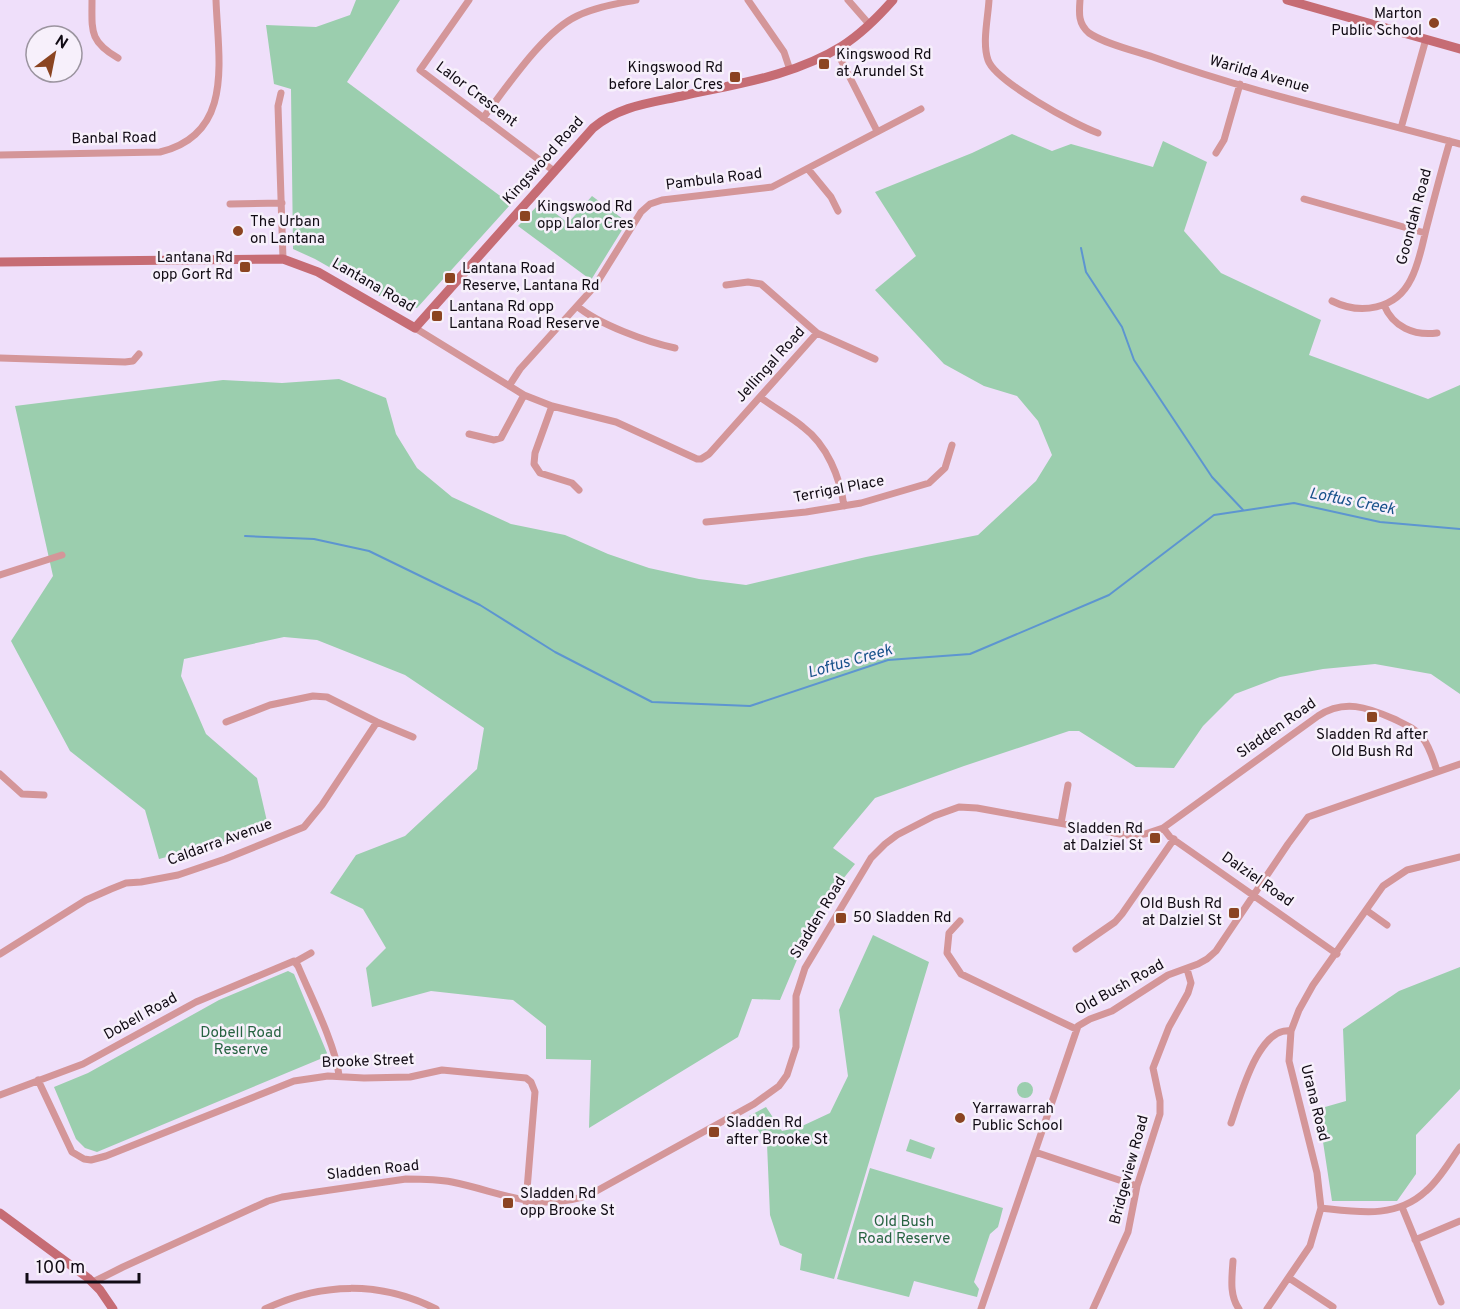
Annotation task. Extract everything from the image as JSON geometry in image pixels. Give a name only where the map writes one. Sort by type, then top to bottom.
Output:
[{"type":"street","points":[[92,0],[92,25],[97,42],[104,50],[118,58]]},
{"type":"street","name":"Banbal Road","points":[[0,155],[160,152],[190,141],[198,134],[212,113],[218,85],[216,0]]},
{"type":"street","name":"Lalor Crescent","points":[[469,0],[420,70],[554,171]]},
{"type":"street","points":[[483,118],[559,27],[588,11],[636,0]]},
{"type":"street","points":[[748,0],[784,52],[790,70]]},
{"type":"street","points":[[848,0],[869,24]]},
{"type":"street","name":"Kingswood Road","points":[[415,328],[593,128],[609,116],[622,110],[738,84],[809,64],[836,50],[869,24],[893,0]]},
{"type":"street","points":[[989,0],[986,55],[991,68],[1005,80],[1072,122],[1098,133]]},
{"type":"street","name":"Warilda Avenue","points":[[1080,0],[1080,20],[1084,28],[1092,35],[1240,84],[1460,144]]},
{"type":"street","points":[[1287,0],[1460,49]]},
{"type":"street","points":[[1401,128],[1426,39]]},
{"type":"street","points":[[836,50],[877,131]]},
{"type":"street","points":[[1216,153],[1224,140],[1240,84]]},
{"type":"street","points":[[281,93],[278,106],[283,259]]},
{"type":"street","name":"Pambula Road","points":[[509,386],[520,369],[603,276],[636,219],[650,204],[662,200],[772,187],[921,109]]},
{"type":"street","name":"Goondah Road","points":[[1384,305],[1408,286],[1412,277],[1450,141]]},
{"type":"street","points":[[808,169],[831,197],[838,211]]},
{"type":"street","points":[[1304,199],[1425,233]]},
{"type":"street","points":[[230,204],[282,203]]},
{"type":"street","name":"Lantana Road","points":[[0,262],[283,259],[318,272],[524,395],[552,406],[616,422],[701,459]]},
{"type":"street","points":[[726,285],[748,282],[760,284],[817,333]]},
{"type":"street","points":[[1332,301],[1341,306],[1360,309],[1384,305],[1392,320],[1406,329],[1424,334],[1437,333]]},
{"type":"street","points":[[577,306],[594,317],[646,340],[675,348]]},
{"type":"street","name":"Jellingal Road","points":[[701,459],[709,454],[817,333],[875,359]]},
{"type":"street","points":[[0,358],[125,362],[133,361],[140,354]]},
{"type":"street","points":[[469,435],[498,440],[504,435],[524,395]]},
{"type":"street","points":[[760,397],[804,427],[821,445],[842,490],[844,506]]},
{"type":"street","points":[[552,406],[535,453],[534,464],[540,472],[572,483],[579,490]]},
{"type":"street","name":"Terrigal Place","points":[[706,522],[844,506],[929,483],[945,468],[952,445]]},
{"type":"street","points":[[0,575],[62,555]]},
{"type":"street","points":[[226,722],[270,705],[313,696],[327,697],[377,723],[413,737]]},
{"type":"street","name":"Sladden Road","points":[[93,1282],[268,1201],[296,1194],[420,1179],[452,1182],[526,1202],[574,1200],[591,1194],[754,1104],[779,1086],[787,1075],[796,1047],[796,1003],[799,981],[871,858],[885,844],[934,816],[959,807],[977,808],[1132,836],[1145,834],[1163,828],[1318,716],[1342,705],[1368,708],[1416,731],[1429,748],[1437,771]]},
{"type":"street","name":"Caldarra Avenue","points":[[0,954],[86,900],[111,889],[126,883],[178,875],[304,827],[322,805],[377,723]]},
{"type":"street","name":"Old Bush Road","points":[[981,1309],[1076,1029],[1081,1023],[1112,1011],[1168,975],[1207,960],[1216,951],[1308,817],[1460,764]]},
{"type":"street","points":[[0,774],[22,794],[44,795]]},
{"type":"street","points":[[1061,824],[1068,785]]},
{"type":"street","name":"Dalziel Road","points":[[1163,828],[1174,839],[1336,954]]},
{"type":"street","points":[[1076,950],[1115,922],[1174,839]]},
{"type":"street","name":"Urana Road","points":[[1267,1309],[1310,1246],[1321,1208],[1317,1173],[1290,1061],[1291,1031],[1304,999],[1383,886],[1398,875],[1424,865],[1460,858]]},
{"type":"street","points":[[1365,910],[1387,925]]},
{"type":"street","points":[[960,921],[949,933],[947,953],[961,974],[1076,1029]]},
{"type":"street","name":"Dobell Road","points":[[0,1095],[83,1064],[216,992],[283,964],[295,962],[311,953]]},
{"type":"street","points":[[295,962],[325,1031],[338,1065],[339,1075]]},
{"type":"street","name":"Bridgeview Road","points":[[1094,1309],[1128,1232],[1137,1186],[1160,1114],[1160,1101],[1153,1068],[1154,1060],[1188,993],[1191,983],[1187,969]]},
{"type":"street","points":[[1231,1123],[1249,1071],[1256,1059],[1275,1034],[1279,1031],[1291,1031]]},
{"type":"street","name":"Brooke Street","points":[[38,1080],[68,1148],[77,1156],[91,1160],[286,1084],[339,1075],[397,1078],[442,1070],[526,1078],[531,1082],[535,1092],[526,1202]]},
{"type":"street","points":[[1321,1208],[1386,1212],[1402,1207],[1426,1192],[1460,1147]]},
{"type":"street","points":[[1035,1152],[1137,1186]]},
{"type":"street","points":[[1402,1207],[1441,1302]]},
{"type":"street","points":[[0,1214],[93,1282],[113,1309]]},
{"type":"street","points":[[1415,1240],[1460,1221]]},
{"type":"street","points":[[1233,1261],[1232,1292],[1239,1309]]},
{"type":"street","points":[[1289,1278],[1333,1307]]},
{"type":"street","points":[[266,1309],[306,1293],[354,1287],[399,1294],[436,1309]]},
{"type":"green space","points":[[356,0],[400,0],[347,82],[511,204],[417,308],[401,308],[293,249],[291,89],[274,84],[266,25],[316,27],[350,15]]},
{"type":"green space","points":[[1012,134],[1052,151],[1071,144],[1153,167],[1163,141],[1207,162],[1184,231],[1221,273],[1321,320],[1309,355],[1428,399],[1460,385],[1460,694],[1431,674],[1375,664],[1323,669],[1280,677],[1235,694],[1203,726],[1174,768],[1136,767],[1079,731],[1069,731],[875,798],[833,848],[855,864],[818,910],[780,1000],[752,999],[738,1037],[589,1128],[591,1060],[546,1059],[546,1026],[513,1000],[431,991],[372,1007],[366,968],[386,948],[363,909],[330,893],[356,855],[405,836],[477,769],[484,728],[405,675],[317,640],[284,637],[184,659],[181,676],[206,734],[257,778],[269,830],[159,859],[145,810],[70,751],[11,641],[53,576],[15,406],[223,380],[282,383],[339,379],[386,398],[396,434],[417,468],[452,497],[511,524],[565,535],[608,554],[649,568],[699,579],[746,585],[866,557],[978,535],[1036,481],[1052,455],[1038,421],[1017,396],[984,386],[944,364],[875,290],[916,256],[875,192],[972,153]]},
{"type":"green space","points":[[592,196],[627,222],[591,280],[518,226],[541,202],[568,223]]},
{"type":"green space","points":[[873,935],[929,962],[834,1279],[800,1270],[802,1254],[780,1245],[770,1215],[767,1144],[749,1116],[766,1107],[782,1131],[800,1127],[830,1113],[848,1076],[839,1010]]},
{"type":"green space","points":[[1460,967],[1460,1089],[1416,1135],[1416,1174],[1397,1201],[1332,1201],[1318,1109],[1346,1101],[1343,1029],[1399,991]]},
{"type":"green space","name":"Dobell Road Reserve","points":[[288,971],[294,974],[327,1053],[325,1057],[97,1152],[85,1148],[76,1139],[54,1087],[88,1073],[219,1000]]},
{"type":"green space","points":[[1025,1082],[1031,1084],[1033,1090],[1031,1096],[1025,1098],[1019,1096],[1017,1090],[1019,1084]]},
{"type":"green space","points":[[910,1139],[935,1148],[931,1159],[906,1151]]},
{"type":"green space","name":"Old Bush Road Reserve","points":[[870,1168],[1003,1208],[998,1227],[990,1234],[974,1282],[979,1289],[977,1297],[914,1281],[909,1297],[837,1279]]},
{"type":"waterway","points":[[1081,248],[1086,272],[1122,327],[1134,360],[1212,477],[1243,510]]},
{"type":"waterway","name":"Loftus Creek","points":[[245,536],[314,539],[369,551],[480,605],[555,652],[652,702],[750,706],[888,660],[970,654],[1109,595],[1214,515],[1294,503],[1380,522],[1460,529]]},
{"type":"place","name":"Marton Public School","points":[[1434,23]]},
{"type":"place","name":"Kingswood Rd at Arundel St","points":[[824,64]]},
{"type":"place","name":"Kingswood Rd before Lalor Cres","points":[[735,77]]},
{"type":"place","name":"Kingswood Rd opp Lalor Cres","points":[[525,216]]},
{"type":"place","name":"The Urban on Lantana","points":[[238,231]]},
{"type":"place","name":"Lantana Rd opp Gort Rd","points":[[245,267]]},
{"type":"place","name":"Lantana Road Reserve, Lantana Rd","points":[[450,278]]},
{"type":"place","name":"Lantana Rd opp Lantana Road Reserve","points":[[437,316]]},
{"type":"place","name":"Sladden Rd after Old Bush Rd","points":[[1372,717]]},
{"type":"place","name":"Sladden Rd at Dalziel St","points":[[1155,838]]},
{"type":"place","name":"Old Bush Rd at Dalziel St","points":[[1234,913]]},
{"type":"place","name":"50 Sladden Rd","points":[[841,918]]},
{"type":"place","name":"Yarrawarrah Public School","points":[[960,1118]]},
{"type":"place","name":"Sladden Rd after Brooke St","points":[[714,1132]]},
{"type":"place","name":"Sladden Rd opp Brooke St","points":[[508,1203]]}]
